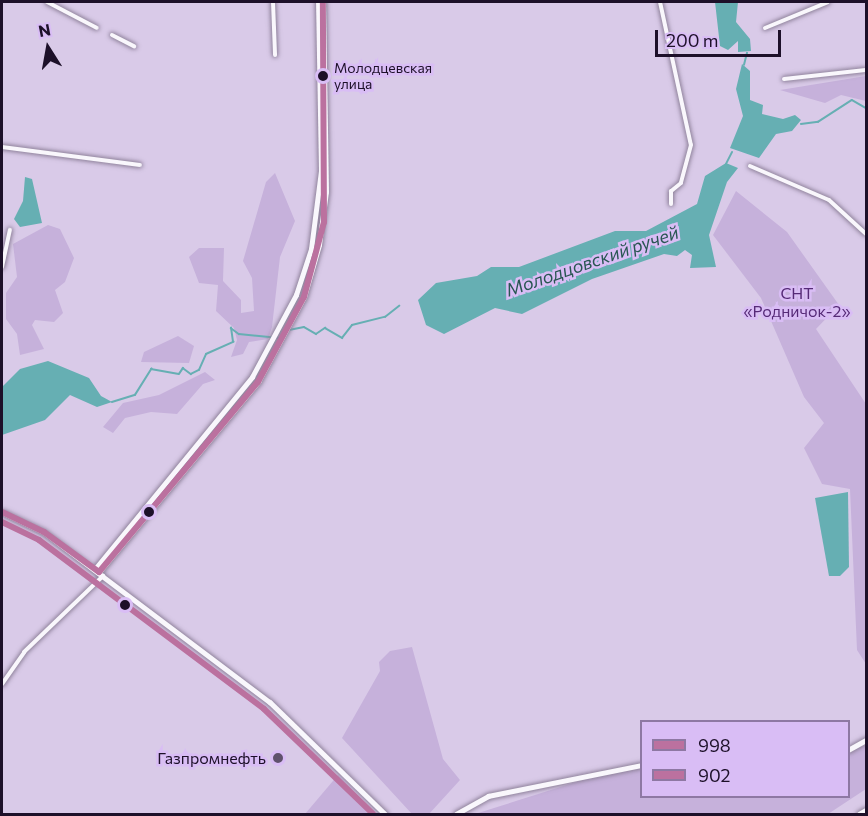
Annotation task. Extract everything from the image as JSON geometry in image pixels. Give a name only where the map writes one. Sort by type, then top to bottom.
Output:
[{"type":"main road","points":[[99,572],[252,377],[296,295],[311,249],[321,171],[320,2]]},
{"type":"main road","points":[[99,572],[258,382],[304,297],[319,245],[326,192],[320,2]]},
{"type":"main road","points":[[2,512],[44,532],[270,702],[385,814]]},
{"type":"main road","points":[[850,749],[867,740]]},
{"type":"main road","points":[[456,814],[488,796],[640,765]]},
{"type":"main road","points":[[859,814],[867,810]]},
{"type":"street","points":[[46,2],[97,28]]},
{"type":"street","points":[[273,2],[275,55]]},
{"type":"street","points":[[660,2],[691,145],[681,183],[671,190],[671,204]]},
{"type":"street","points":[[765,28],[828,2]]},
{"type":"street","points":[[112,35],[134,46]]},
{"type":"street","points":[[784,79],[867,70]]},
{"type":"street","points":[[2,147],[140,165]]},
{"type":"street","points":[[750,166],[829,201],[867,234]]},
{"type":"street","points":[[2,267],[10,230]]},
{"type":"street","points":[[2,684],[20,657],[99,572]]},
{"type":"green space","points":[[866,76],[866,101],[841,95],[825,103],[780,90]]},
{"type":"green space","points":[[275,173],[295,221],[280,257],[272,327],[268,339],[249,342],[243,354],[231,357],[237,340],[234,328],[216,311],[218,285],[199,283],[189,257],[199,248],[224,248],[223,281],[241,300],[241,313],[254,311],[252,278],[243,261],[266,182]]},
{"type":"green space","name":"СНТ «Родничок-2»","points":[[736,191],[787,232],[839,305],[816,329],[866,404],[866,664],[857,650],[850,489],[822,484],[804,448],[824,423],[804,397],[761,298],[713,235]]},
{"type":"green space","points":[[48,225],[60,229],[74,258],[65,282],[55,290],[63,313],[54,322],[35,320],[32,325],[44,349],[20,355],[17,334],[6,319],[6,293],[17,277],[13,244]]},
{"type":"green space","points":[[178,336],[194,346],[189,363],[141,362],[144,352]]},
{"type":"green space","points":[[205,372],[215,380],[203,384],[177,414],[151,412],[125,418],[113,433],[103,427],[123,403],[159,395]]},
{"type":"green space","points":[[412,647],[443,759],[460,780],[429,814],[412,814],[342,738],[380,671],[379,662],[390,651]]},
{"type":"green space","points":[[866,745],[866,789],[828,814],[475,814],[592,777],[640,768],[640,798],[850,798],[850,752]]},
{"type":"green space","points":[[338,775],[376,814],[305,814]]},
{"type":"water","points":[[715,2],[738,2],[736,22],[750,39],[751,51],[738,52],[738,41],[728,50],[720,46]]},
{"type":"water","points":[[742,64],[750,71],[750,100],[763,105],[762,114],[783,119],[795,115],[801,120],[792,131],[776,134],[759,158],[730,148],[743,116],[736,89]]},
{"type":"water","points":[[726,163],[738,168],[727,182],[709,235],[716,267],[690,268],[692,255],[685,250],[677,256],[664,254],[592,279],[522,314],[495,308],[444,334],[426,325],[418,300],[436,283],[477,276],[491,267],[519,267],[615,231],[646,231],[697,204],[705,176]]},
{"type":"water","points":[[25,177],[32,179],[42,223],[20,227],[14,219],[23,201]]},
{"type":"water","points":[[48,361],[89,378],[101,396],[112,402],[97,407],[70,395],[45,420],[2,435],[2,387],[20,369]]},
{"type":"water","points":[[848,492],[849,567],[840,576],[829,576],[815,498]]},
{"type":"waterway","name":"Молодцовский ручей","points":[[744,65],[747,53]]},
{"type":"waterway","points":[[801,124],[818,122],[852,100],[866,108]]},
{"type":"waterway","name":"Молодцовский ручей","points":[[726,164],[732,152]]},
{"type":"waterway","name":"Молодцовский ручей","points":[[289,330],[304,327],[316,334],[325,328],[342,338],[352,325],[385,317],[399,306]]},
{"type":"waterway","name":"Молодцовский ручей","points":[[112,402],[135,395],[151,369],[179,374],[183,368],[191,374],[199,370],[206,354],[233,342],[231,328],[239,334],[279,338]]},
{"type":"transit line","name":"998","points":[[2,512],[44,532],[99,572],[258,382],[304,297],[324,222],[323,2]]},
{"type":"transit line","name":"902","points":[[2,522],[39,540],[264,709],[373,814]]},
{"type":"place","name":"Молодцевская улица","points":[[323,76]]},
{"type":"place","name":"Газпромнефть","points":[[278,758]]}]
